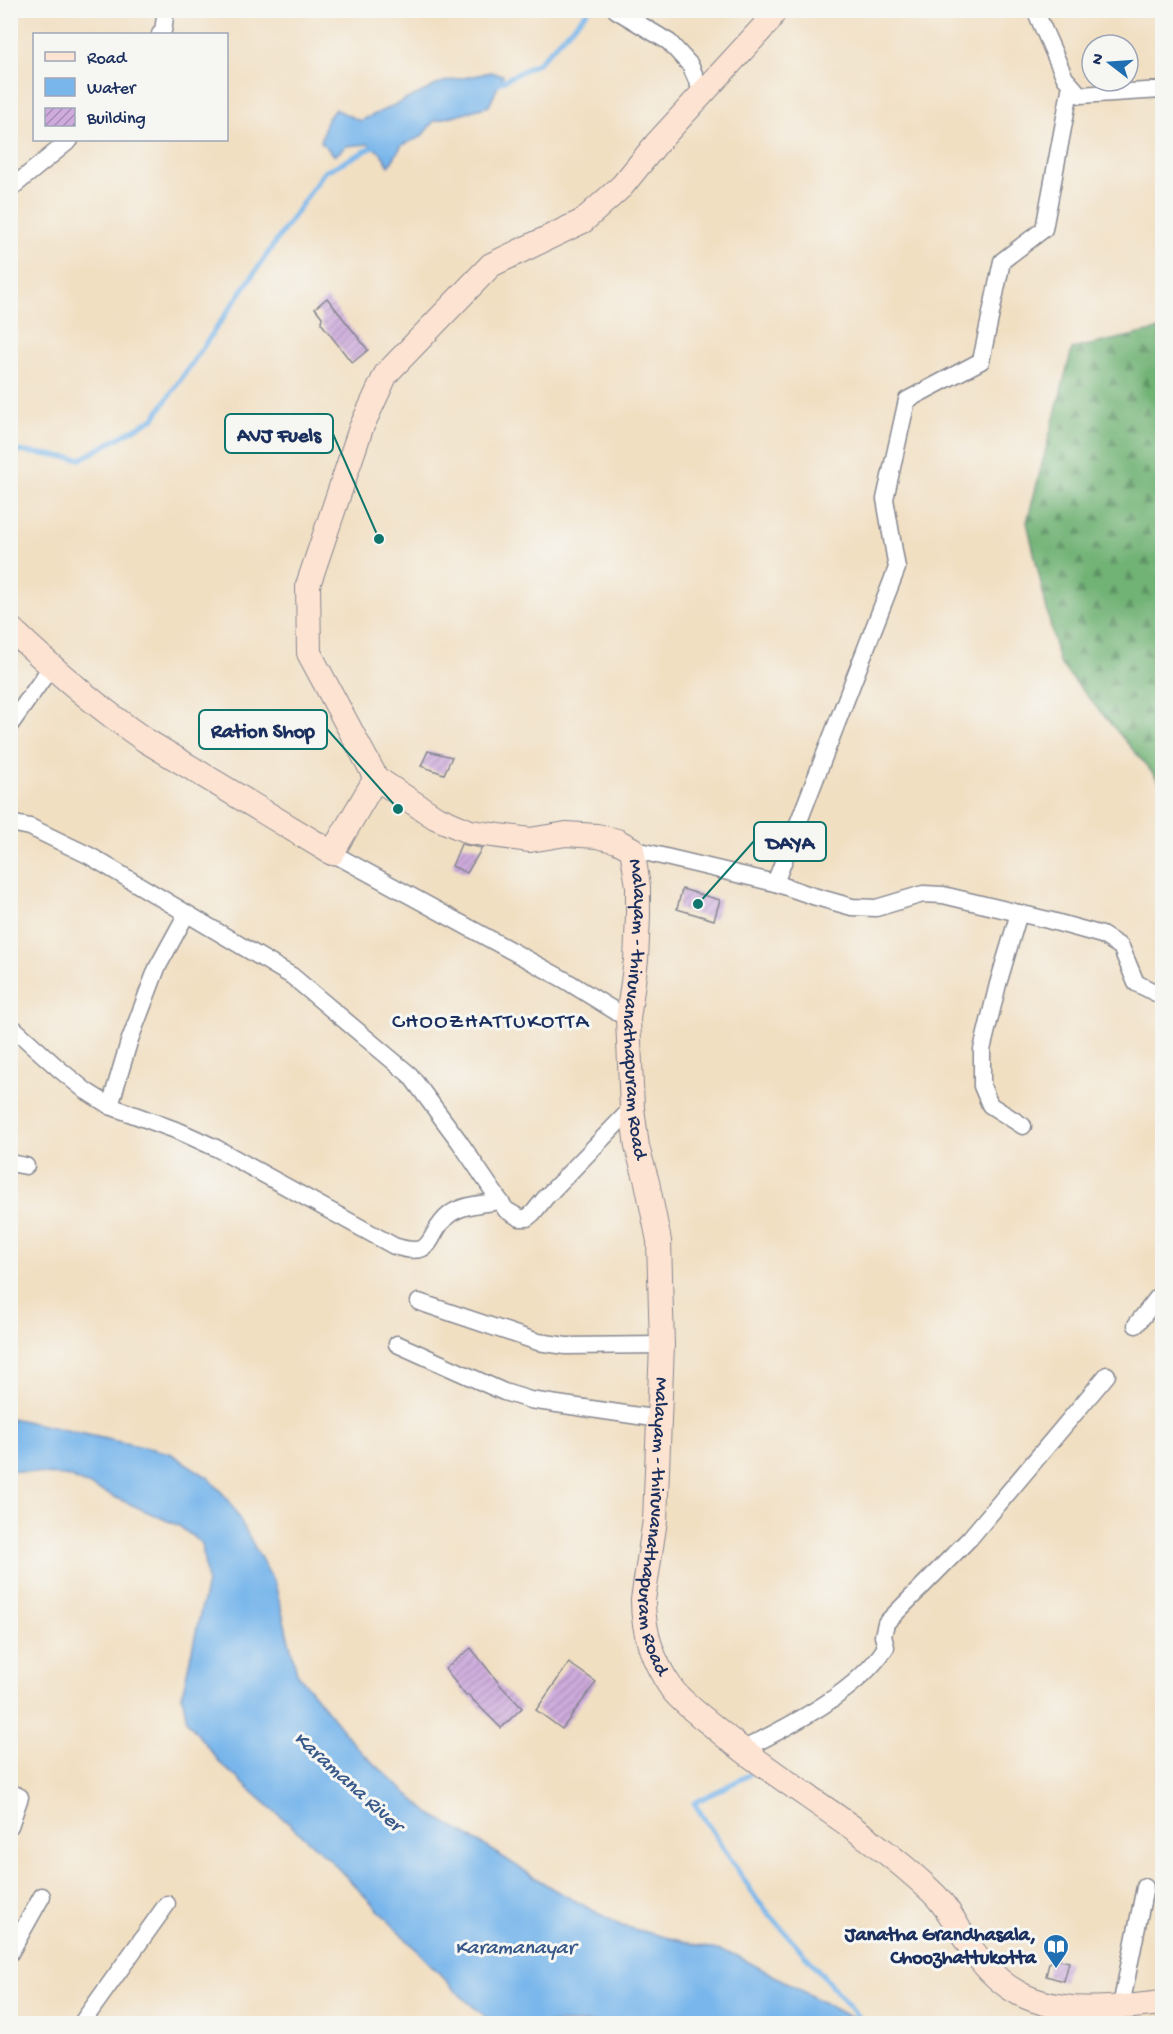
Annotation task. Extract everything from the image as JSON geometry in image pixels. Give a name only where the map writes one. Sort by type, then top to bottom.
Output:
[{"type":"main road","name":"Malayam - thiruvanathapuram Road","points":[[775,10],[768,22],[657,143],[622,186],[583,221],[491,265],[386,374],[361,428],[308,585],[309,653],[376,778],[435,817],[470,832],[530,840],[566,834],[597,836],[617,841],[632,849],[638,886],[636,960],[628,1018],[632,1108],[637,1146],[659,1241],[662,1345],[655,1520],[643,1611],[650,1650],[673,1691],[742,1750],[890,1855],[934,1894],[954,1920],[971,1948],[994,1975],[1019,1993],[1046,2004],[1080,2009],[1162,2003]]},
{"type":"main road","points":[[10,628],[51,668],[120,723],[332,853],[376,778]]},
{"type":"street","points":[[161,33],[166,10]]},
{"type":"street","points":[[616,10],[669,42],[690,65],[704,94]]},
{"type":"street","points":[[1035,10],[1065,78],[1080,95],[1162,90]]},
{"type":"street","points":[[775,883],[897,568],[885,499],[907,400],[981,361],[1002,261],[1044,229],[1071,85]]},
{"type":"street","points":[[10,189],[69,141]]},
{"type":"street","points":[[10,725],[51,668]]},
{"type":"street","points":[[10,823],[30,827],[90,856],[292,976],[410,1075],[506,1210],[520,1218],[527,1218],[632,1108]]},
{"type":"street","points":[[632,849],[775,883],[852,907],[876,908],[923,894],[943,895],[1102,935],[1121,947],[1136,983],[1162,996]]},
{"type":"street","points":[[332,853],[565,980],[628,1018]]},
{"type":"street","points":[[1019,913],[982,1050],[982,1086],[990,1105],[1023,1126]]},
{"type":"street","points":[[110,1106],[129,1042],[153,979],[186,915]]},
{"type":"street","points":[[10,1025],[77,1084],[110,1106],[181,1132],[216,1148],[384,1241],[411,1252],[425,1248],[450,1214],[465,1207],[500,1201]]},
{"type":"street","points":[[1136,1325],[1162,1292]]},
{"type":"street","points":[[419,1302],[538,1342],[566,1346],[662,1345]]},
{"type":"street","points":[[397,1344],[504,1392],[530,1400],[659,1419]]},
{"type":"street","points":[[742,1750],[812,1714],[878,1660],[886,1647],[883,1636],[886,1623],[970,1538],[1107,1375]]},
{"type":"street","points":[[10,1792],[20,1797],[10,1826]]},
{"type":"street","points":[[1121,2006],[1145,1887]]},
{"type":"street","points":[[10,1953],[42,1896]]},
{"type":"street","points":[[81,2024],[167,1904]]},
{"type":"green space","points":[[1162,329],[1162,784],[1059,663],[1027,522],[1072,349]]},
{"type":"water","points":[[490,72],[503,75],[489,106],[434,121],[421,137],[402,145],[389,166],[381,153],[368,144],[346,146],[335,156],[321,142],[326,121],[335,109],[360,121],[443,82]]},
{"type":"water","name":"Karamanayar","points":[[11,1418],[170,1453],[209,1478],[230,1502],[275,1584],[297,1673],[358,1749],[429,1813],[553,1889],[622,1926],[736,1955],[861,2023],[493,2023],[462,1997],[329,1859],[221,1764],[187,1721],[182,1695],[207,1583],[202,1544],[179,1526],[70,1477],[11,1470]]},
{"type":"building","points":[[327,298],[368,350],[352,363],[321,323],[322,317],[315,308]]},
{"type":"building","points":[[428,751],[452,757],[444,774],[421,766]]},
{"type":"building","points":[[461,844],[482,848],[467,873],[452,866]]},
{"type":"building","points":[[682,889],[720,900],[714,920],[677,909]]},
{"type":"building","points":[[471,1648],[522,1708],[501,1728],[468,1695],[466,1696],[445,1669]]},
{"type":"building","points":[[569,1663],[596,1682],[562,1729],[536,1710]]},
{"type":"building","name":"Janatha Grandhasala, Choozhattukotta","points":[[1056,1959],[1069,1962],[1064,1981],[1046,1976],[1049,1963]]},
{"type":"waterway","points":[[495,85],[538,63],[589,10]]},
{"type":"waterway","points":[[10,450],[81,459],[154,418],[324,172],[377,145]]},
{"type":"waterway","points":[[749,1775],[694,1803],[758,1901],[865,2024]]},
{"type":"place","name":"AVJ Fuels","points":[[379,539]]},
{"type":"place","name":"Ration Shop","points":[[398,809]]},
{"type":"place","name":"DAYA","points":[[698,904]]},
{"type":"place","name":"Janatha Grandhasala, Choozhattukotta","points":[[1056,1970]]},
{"type":"district","name":"CHOOZHATTUKOTTA","points":[[491,1023]]},
{"type":"water label","name":"Karamana River","points":[[347,1783]]}]
